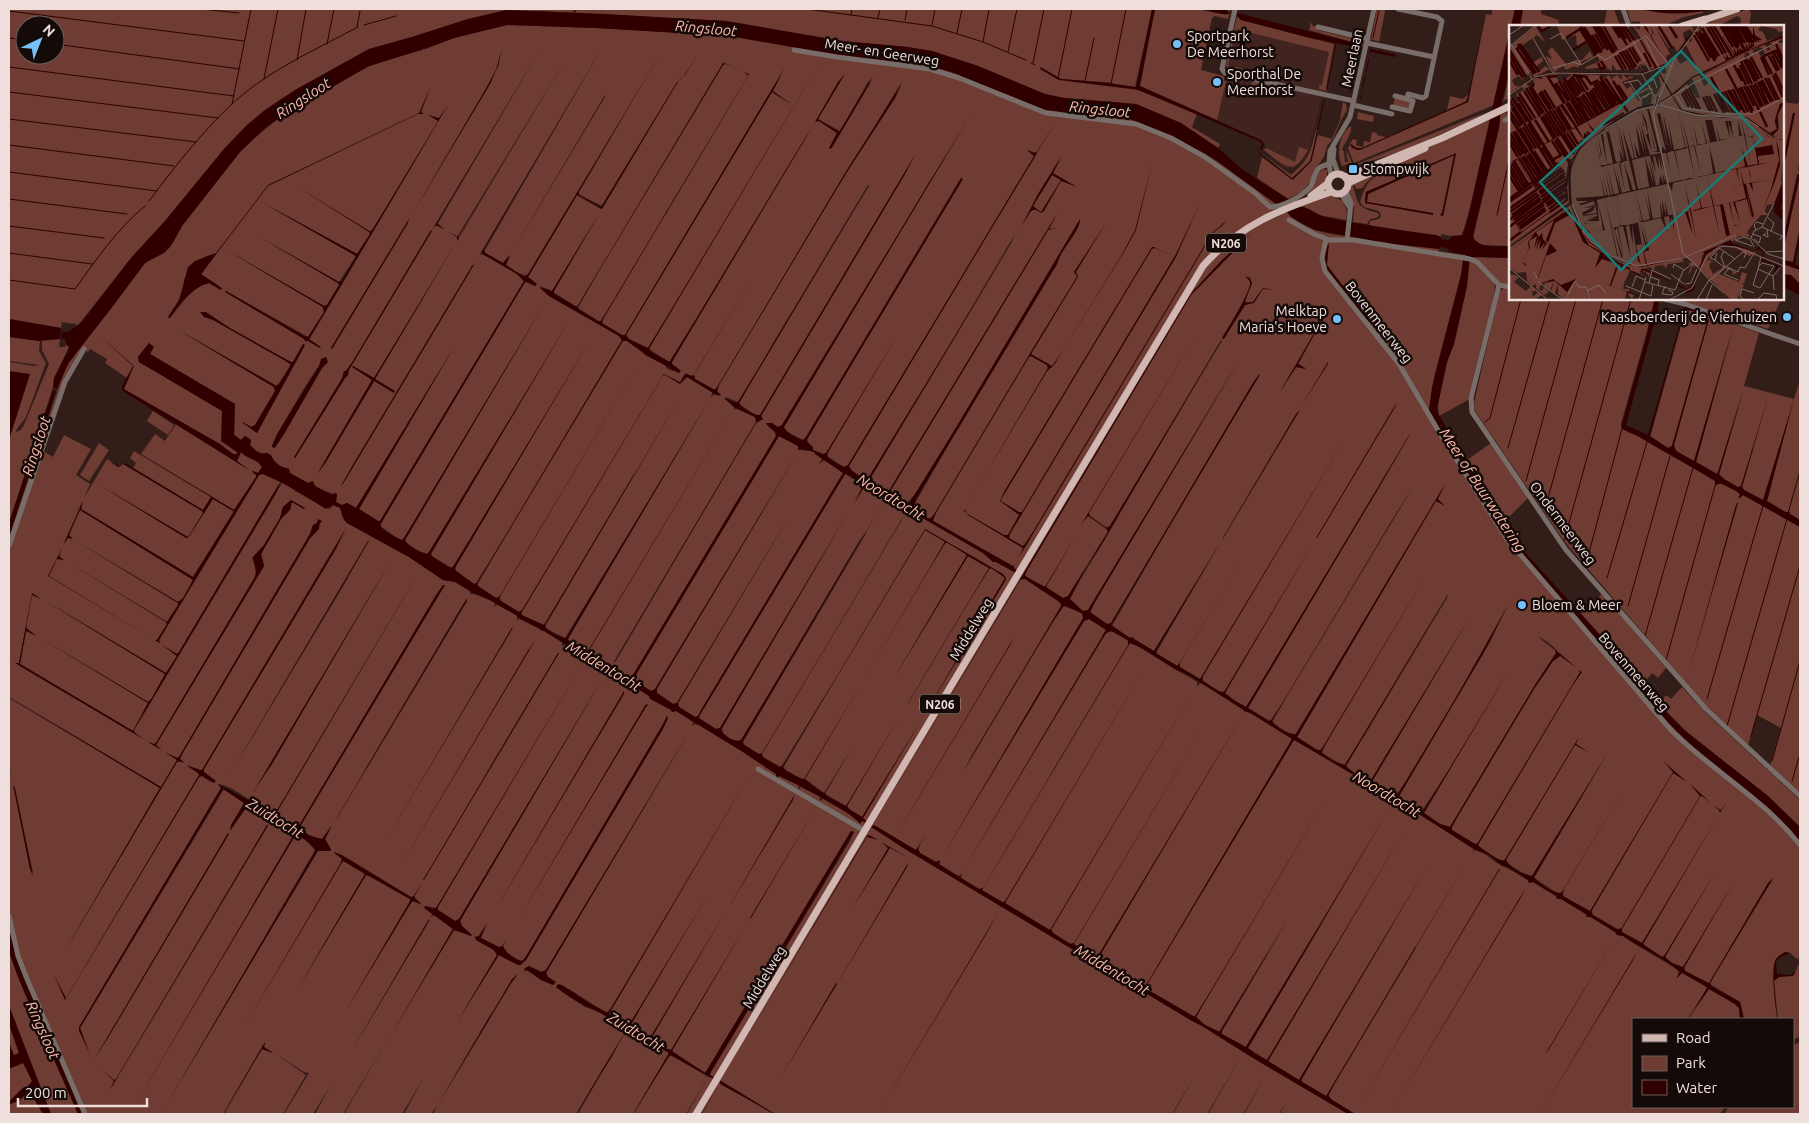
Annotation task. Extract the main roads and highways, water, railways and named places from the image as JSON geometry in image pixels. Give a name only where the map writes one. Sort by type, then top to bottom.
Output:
[{"type":"main road","points":[[1698,25],[1708,19],[1737,9]]},
{"type":"main road","points":[[1685,25],[1708,19]]},
{"type":"main road","points":[[1347,180],[1509,106]]},
{"type":"main road","name":"N206","points":[[1327,184],[1335,175],[1347,180],[1343,193],[1334,194],[1331,192]]},
{"type":"main road","points":[[1327,184],[1331,192]]},
{"type":"main road","name":"Middelweg","points":[[1309,198],[1327,184]]},
{"type":"main road","name":"Middelweg","points":[[696,1114],[1194,280],[1212,256],[1235,236],[1294,202],[1331,192]]},
{"type":"water","points":[[1152,9],[1155,9],[1140,86],[1261,140],[1264,144],[1262,150],[1260,148],[1262,144],[1259,141],[1139,90],[1059,80],[1040,69],[1040,67],[1061,79],[1136,87]]},
{"type":"water","points":[[1198,9],[1226,9],[1229,14],[1221,14]]},
{"type":"water","points":[[1486,9],[1468,102],[1362,149],[1357,150],[1351,147],[1351,144],[1356,148],[1363,148],[1467,101]]},
{"type":"water","points":[[1515,9],[1523,9],[1520,25],[1511,25]]},
{"type":"water","points":[[1642,9],[1715,9],[1678,14]]},
{"type":"water","points":[[506,10],[726,21],[842,41],[932,51],[978,66],[1045,94],[1064,98],[1136,104],[1181,123],[1218,148],[1243,170],[1301,207],[1322,216],[1436,235],[1441,237],[1441,239],[1449,240],[1452,236],[1462,235],[1466,226],[1509,33],[1509,74],[1502,101],[1499,128],[1473,237],[1484,245],[1509,246],[1509,258],[1470,257],[1467,286],[1454,344],[1447,362],[1437,409],[1438,413],[1522,549],[1625,662],[1646,691],[1683,729],[1768,796],[1800,827],[1800,841],[1771,810],[1690,744],[1664,719],[1508,537],[1438,426],[1429,410],[1432,387],[1461,275],[1463,260],[1466,260],[1466,255],[1450,252],[1447,248],[1439,247],[1439,249],[1393,244],[1315,230],[1291,217],[1287,212],[1213,158],[1170,135],[1130,119],[1045,110],[954,73],[930,66],[843,56],[729,36],[507,25],[454,38],[369,66],[298,106],[266,127],[240,152],[182,226],[170,247],[164,253],[145,263],[69,362],[57,389],[53,387],[54,378],[69,347],[66,344],[66,340],[61,339],[62,331],[68,332],[82,322],[131,258],[246,126],[265,110],[295,90],[369,49],[468,19]]},
{"type":"water","points":[[1238,13],[1359,44],[1360,48],[1310,38],[1241,20],[1237,16]]},
{"type":"water","points":[[603,46],[484,249],[485,253],[503,263],[510,255],[506,265],[524,277],[528,274],[662,51],[579,191],[579,195],[601,207],[679,81],[602,209],[577,195],[528,277],[537,284],[535,286],[525,282],[380,525],[393,536],[402,540],[404,538],[545,303],[405,540],[418,551],[427,554],[429,552],[569,321],[431,554],[450,568],[453,567],[589,342],[455,568],[456,571],[474,584],[477,583],[622,340],[619,336],[549,296],[539,287],[552,291],[599,214],[554,291],[554,294],[577,307],[723,63],[741,70],[723,65],[578,306],[578,309],[601,321],[747,77],[748,75],[744,72],[749,74],[602,321],[603,324],[625,335],[784,69],[773,91],[791,104],[772,92],[626,335],[629,339],[648,348],[822,59],[649,349],[670,362],[813,126],[672,362],[681,371],[679,373],[646,355],[627,341],[623,341],[477,584],[496,598],[499,597],[642,358],[499,598],[519,612],[522,610],[664,374],[680,382],[685,374],[693,376],[754,276],[694,375],[695,379],[716,389],[845,173],[902,83],[895,98],[847,172],[719,385],[717,391],[721,396],[687,377],[680,384],[665,375],[663,376],[522,612],[522,615],[544,625],[683,393],[545,626],[554,634],[566,638],[708,402],[569,637],[568,640],[588,651],[730,415],[590,649],[590,654],[604,665],[629,678],[633,675],[776,436],[775,432],[766,423],[772,423],[778,427],[782,425],[974,109],[784,427],[797,438],[803,440],[806,437],[961,178],[963,179],[807,439],[813,450],[823,454],[826,453],[897,336],[827,454],[836,463],[844,467],[848,465],[1034,156],[1027,150],[1034,153],[1037,152],[1058,118],[849,466],[851,470],[864,479],[869,477],[1020,229],[870,479],[875,487],[889,491],[1058,212],[1049,229],[1058,228],[1048,230],[891,490],[892,495],[907,503],[910,502],[1080,219],[1077,229],[1062,252],[1057,264],[916,499],[914,508],[929,519],[933,516],[1075,280],[1077,276],[1074,272],[1106,223],[1076,272],[1078,276],[1076,280],[1031,354],[1052,366],[1062,352],[1135,230],[1153,161],[1136,230],[1124,252],[1054,365],[1047,371],[980,483],[1048,368],[1047,365],[1031,356],[1029,357],[937,510],[933,521],[1013,566],[1017,571],[1016,573],[993,562],[983,553],[902,506],[886,499],[875,488],[864,487],[854,504],[863,485],[845,474],[700,715],[699,718],[716,729],[720,728],[851,507],[721,730],[725,735],[736,741],[741,740],[883,503],[743,741],[743,744],[759,754],[762,753],[904,516],[762,754],[763,757],[779,767],[783,766],[791,753],[925,529],[1003,574],[1006,578],[1005,581],[921,720],[1005,578],[991,568],[989,569],[907,704],[989,568],[968,556],[894,678],[967,555],[945,543],[863,681],[945,542],[925,530],[783,767],[786,771],[804,779],[861,684],[805,779],[827,796],[846,806],[900,716],[847,806],[862,817],[919,724],[863,818],[866,823],[862,821],[860,824],[847,812],[823,798],[779,776],[777,778],[776,774],[743,752],[676,711],[672,712],[650,699],[649,696],[632,685],[628,686],[628,682],[611,672],[608,671],[606,673],[603,666],[601,667],[587,658],[584,660],[584,656],[544,631],[455,582],[443,580],[409,557],[347,523],[340,508],[333,505],[326,509],[283,483],[263,474],[259,475],[159,640],[160,643],[48,576],[62,548],[59,556],[64,560],[57,559],[49,576],[157,640],[167,624],[166,622],[66,561],[167,622],[178,603],[76,541],[178,602],[183,598],[193,580],[80,510],[69,535],[73,539],[68,538],[63,545],[83,501],[81,509],[193,577],[234,511],[213,499],[188,538],[186,538],[96,483],[188,537],[203,513],[202,511],[123,464],[125,463],[203,510],[211,497],[135,451],[234,510],[256,477],[252,471],[258,473],[262,467],[241,452],[237,461],[249,470],[124,392],[122,386],[133,366],[98,334],[134,366],[124,389],[220,444],[234,455],[238,453],[221,441],[222,411],[139,362],[138,357],[149,343],[154,347],[150,354],[235,404],[234,435],[241,440],[245,436],[251,440],[250,445],[255,450],[259,453],[271,455],[274,461],[280,466],[289,469],[290,473],[308,483],[313,481],[315,486],[332,495],[337,494],[336,502],[342,505],[347,503],[356,508],[454,347],[359,509],[380,521],[524,281],[517,274],[481,253]],"holes":[[[779,436],[798,446],[798,450],[814,452],[843,473],[698,716],[695,717],[679,707],[678,703],[789,516],[677,703],[673,704],[657,693],[657,688],[797,454],[655,689],[651,691],[635,681],[634,678]]]},
{"type":"water","points":[[502,49],[498,66],[490,84],[412,214],[488,85],[496,70]]},
{"type":"water","points":[[540,49],[437,223],[445,230],[436,225],[433,229]]},
{"type":"water","points":[[1370,49],[1395,54],[1396,57],[1371,52],[1370,54]]},
{"type":"water","points":[[569,54],[457,241],[457,237],[448,232],[459,237]]},
{"type":"water","points":[[845,74],[818,119],[839,132],[873,76],[831,149],[829,148],[837,133],[819,121],[815,122],[838,82]]},
{"type":"water","points":[[431,86],[421,112],[424,114],[418,114],[268,186],[201,274],[222,288],[221,290],[209,283],[197,288],[182,302],[170,318],[168,317],[179,301],[188,267],[195,261],[216,253],[268,185],[419,113]]},
{"type":"water","points":[[606,95],[512,252],[604,97]]},
{"type":"water","points":[[448,105],[309,339],[320,348],[305,341],[225,292],[308,337],[324,312],[323,307],[225,249],[324,306],[327,305],[339,285],[338,283],[260,237],[339,282],[342,281],[356,256],[261,202],[357,254],[370,234],[369,232],[293,184],[371,232],[438,121],[428,115],[439,118]]},
{"type":"water","points":[[1793,113],[1795,113],[1784,167],[1784,156]]},
{"type":"water","points":[[916,153],[761,416],[763,419],[756,423],[613,664],[756,422],[755,417],[735,408],[724,398],[738,402],[872,180],[739,403],[748,411],[760,415]]},
{"type":"water","points":[[1456,153],[1443,216],[1440,215],[1454,155],[1368,194],[1367,202],[1433,213],[1433,215],[1365,203],[1366,192]]},
{"type":"water","points":[[1062,155],[1053,173],[1077,187],[1061,181],[1044,211],[1041,213],[1035,209],[1031,211],[1022,225]],"holes":[[[1052,175],[1061,180],[1041,212],[1033,206]]]},
{"type":"water","points":[[1798,174],[1800,175],[1784,247],[1784,235]]},
{"type":"water","points":[[1200,203],[1176,257],[1010,534],[1009,538],[1022,546],[1025,545],[1212,233],[1226,221],[1213,233],[1019,557],[1023,548],[966,513],[1004,535],[1008,535],[1019,515],[1000,501],[1004,492],[1152,247],[1154,247],[1168,254],[1155,248],[1152,249],[1002,498],[1001,501],[1022,512],[1176,254]]},
{"type":"water","points":[[409,219],[408,223],[332,349],[331,348]]},
{"type":"water","points":[[1800,228],[1800,239],[1795,264],[1800,267],[1800,270],[1784,264],[1784,260],[1793,262]]},
{"type":"water","points":[[431,230],[349,370],[348,375],[295,458],[342,379],[344,371],[353,361]]},
{"type":"water","points":[[1251,234],[1191,295],[1026,572],[1025,576],[1045,587],[1076,535],[1046,587],[1063,598],[1068,596],[1088,564],[1070,599],[1083,611],[1088,610],[1239,361],[1090,612],[1107,624],[1111,623],[1254,381],[1260,374],[1111,625],[1154,651],[1221,542],[1156,651],[1157,654],[1178,666],[1179,664],[1180,667],[1200,679],[1347,436],[1202,678],[1203,681],[1218,691],[1224,692],[1315,540],[1225,693],[1246,707],[1411,433],[1248,708],[1268,721],[1272,720],[1413,486],[1272,721],[1283,730],[1296,734],[1445,484],[1438,499],[1445,506],[1436,501],[1297,737],[1317,750],[1321,750],[1428,572],[1321,752],[1333,761],[1345,765],[1449,592],[1346,766],[1357,775],[1371,780],[1470,617],[1373,780],[1376,786],[1382,790],[1397,796],[1467,679],[1508,605],[1483,654],[1398,798],[1423,812],[1511,667],[1424,813],[1440,824],[1450,827],[1535,685],[1556,653],[1538,635],[1577,668],[1560,656],[1553,661],[1534,689],[1458,816],[1452,830],[1477,844],[1580,672],[1579,670],[1582,672],[1478,845],[1491,855],[1504,861],[1579,737],[1576,744],[1590,753],[1575,745],[1506,860],[1517,871],[1532,876],[1607,754],[1534,877],[1546,888],[1561,893],[1630,779],[1562,892],[1563,896],[1590,911],[1673,772],[1663,761],[1687,782],[1673,773],[1591,912],[1617,929],[1621,929],[1700,796],[1690,784],[1711,803],[1702,796],[1700,797],[1622,929],[1622,932],[1642,943],[1718,817],[1643,944],[1662,957],[1664,956],[1717,869],[1665,957],[1672,963],[1683,967],[1735,880],[1684,968],[1685,971],[1709,983],[1768,883],[1774,877],[1710,983],[1711,986],[1740,1002],[1744,1018],[1740,1018],[1739,1008],[1735,1004],[1709,989],[1689,1018],[1707,988],[1705,986],[1682,973],[1676,979],[1680,972],[1668,963],[1623,936],[1617,935],[1561,899],[1557,899],[1556,896],[1533,882],[1529,883],[1528,880],[1508,867],[1502,866],[1489,855],[1475,850],[1405,805],[1294,740],[1145,988],[1195,1017],[1327,797],[1196,1017],[1205,1025],[1220,1032],[1288,920],[1222,1031],[1222,1034],[1246,1047],[1388,811],[1248,1048],[1267,1060],[1405,830],[1268,1061],[1299,1080],[1430,861],[1301,1080],[1326,1096],[1470,856],[1328,1095],[1332,1100],[1355,1114],[1348,1114],[871,827],[874,825],[916,850],[926,834],[918,848],[920,853],[936,862],[940,860],[939,864],[945,868],[979,889],[983,888],[1128,645],[1128,640],[1111,631],[1106,633],[964,869],[1106,630],[1089,619],[1084,621],[942,857],[1083,618],[1082,613],[1066,606],[1062,607],[959,778],[1061,606],[1060,602],[1025,579],[1021,579],[881,812],[1190,295],[1222,260]],"holes":[[[1130,643],[1187,674],[1245,711],[1096,959],[1074,944],[1209,717],[1074,943],[1070,944],[1051,930],[1195,688],[1050,930],[1005,903],[1147,664],[1004,903],[982,890]],[[1245,711],[1292,739],[1146,985],[1143,987],[1098,959]]]},
{"type":"water","points":[[1329,243],[1327,265],[1350,295],[1357,288],[1353,298],[1371,322],[1345,295],[1328,272],[1324,257]]},
{"type":"water","points":[[454,246],[375,379],[395,391],[394,393],[374,381],[317,474],[372,380],[352,367],[374,378]]},
{"type":"water","points":[[475,263],[344,482],[340,487],[472,266]]},
{"type":"water","points":[[1784,274],[1791,275],[1800,284],[1800,295],[1784,287]]},
{"type":"water","points":[[1245,276],[1250,278],[1252,283],[1245,301],[1246,303],[1253,302],[1263,288],[1273,290],[1263,289],[1254,303],[1245,305],[1224,339],[1222,338],[1239,310],[1250,286],[1250,281]]},
{"type":"water","points":[[1659,300],[1657,313],[1626,425],[1648,435],[1685,306],[1726,321],[1685,309],[1650,436],[1668,448],[1672,446],[1709,319],[1674,445],[1676,451],[1694,461],[1733,327],[1696,462],[1717,474],[1744,389],[1719,474],[1738,487],[1741,486],[1769,393],[1742,487],[1763,500],[1794,399],[1767,501],[1788,512],[1800,469],[1789,511],[1790,514],[1800,520],[1800,527],[1743,495],[1738,499],[1740,494],[1736,491],[1720,483],[1715,486],[1715,481],[1621,427],[1646,338],[1654,301]]},
{"type":"water","points":[[1327,311],[1298,364],[1306,369],[1296,367],[1280,392]]},
{"type":"water","points":[[200,312],[206,312],[230,328],[291,362],[293,362],[303,344],[305,345],[257,433],[243,422],[251,427],[255,425],[275,391],[274,387],[178,330],[276,386],[280,383],[291,364],[213,320],[204,317]]},
{"type":"water","points":[[9,319],[61,328],[60,339],[39,341],[9,337]]},
{"type":"water","points":[[1200,328],[1089,513],[1090,516],[1107,528],[1110,526],[1222,340],[1098,550],[1088,564],[1108,532],[1107,529],[1088,516],[1081,525]]},
{"type":"water","points":[[326,357],[328,362],[322,368],[274,448],[272,446],[277,434],[319,366],[321,359]]},
{"type":"water","points":[[1328,362],[1328,364],[1301,406]]},
{"type":"water","points":[[9,371],[30,374],[9,440]]},
{"type":"water","name":"Ringsloot","points":[[53,390],[56,391],[9,537],[9,523]]},
{"type":"water","points":[[1397,402],[1394,409],[1316,538]]},
{"type":"water","points":[[1300,410],[1222,539],[1296,414]]},
{"type":"water","points":[[278,486],[275,495],[134,730],[135,733],[145,740],[15,663],[19,663],[32,593],[41,599],[32,595],[26,628],[37,636],[26,631],[20,664],[133,731],[148,703],[40,638],[148,702],[165,674],[44,600],[166,673],[177,656],[162,645],[177,654],[179,652]]},
{"type":"water","points":[[291,500],[305,508],[292,502],[290,510],[281,519],[261,554],[264,566],[156,745],[162,750],[148,742],[156,743],[255,577],[253,557],[264,545],[280,518],[283,507]]},
{"type":"water","points":[[1738,503],[1689,672],[1735,508]]},
{"type":"water","points":[[318,519],[322,521],[319,529],[310,538],[181,756],[180,759],[184,763],[177,762],[63,954],[160,788],[9,697],[161,787],[177,760],[165,752],[177,758],[179,757]]},
{"type":"water","points":[[346,528],[336,549],[204,769],[204,772],[216,781],[214,783],[202,776],[199,777],[65,1000],[54,975],[66,998],[199,775],[187,765],[202,770]]},
{"type":"water","points":[[368,541],[369,541],[229,776]]},
{"type":"water","points":[[390,562],[272,764],[252,794]]},
{"type":"water","name":"Zuidtocht","points":[[420,570],[277,812],[282,819],[296,826],[300,824],[436,595],[445,585],[301,825],[306,833],[322,839],[332,825],[325,839],[331,850],[318,851],[316,854],[163,1110],[315,852],[315,849],[309,842],[295,836],[132,1110],[294,835],[292,831],[285,825],[269,819],[248,805],[230,831],[231,825],[244,803],[223,789],[80,1028],[90,1054],[79,1031],[79,1027],[221,788],[218,784],[273,813],[276,812]]},
{"type":"water","points":[[467,599],[467,601],[334,823],[339,814]]},
{"type":"water","points":[[513,626],[511,631],[379,852]]},
{"type":"water","points":[[1015,637],[903,824],[901,827],[1010,644]]},
{"type":"water","points":[[536,639],[400,867],[527,652]]},
{"type":"water","points":[[558,653],[424,880],[423,880]]},
{"type":"water","points":[[581,666],[438,907],[438,910],[455,921],[459,919],[603,678],[460,921],[462,926],[472,935],[454,930],[389,1038],[453,929],[424,908],[425,906],[433,909],[436,908]]},
{"type":"water","points":[[624,691],[624,694],[497,907],[501,900]]},
{"type":"water","points":[[646,704],[648,705],[518,920]]},
{"type":"water","points":[[667,716],[668,718],[663,729],[526,960],[518,965],[499,955],[457,1022],[497,955],[494,950],[476,940],[475,937],[479,936],[487,923],[481,938],[499,947],[503,946],[513,958],[522,961],[525,958]]},
{"type":"water","points":[[690,730],[546,973],[548,977],[556,982],[553,985],[541,980],[528,970],[524,971],[529,966],[541,972],[546,970]]},
{"type":"water","name":"Zuidtocht","points":[[749,776],[609,1014],[629,1025],[707,896],[630,1026],[650,1038],[727,909],[651,1039],[662,1047],[671,1050],[748,922],[672,1051],[705,1073],[851,831],[854,832],[711,1072],[710,1075],[715,1078],[714,1079],[670,1055],[633,1114],[669,1053],[612,1019],[576,1001],[556,987],[558,984],[562,985],[608,1013]]},
{"type":"water","points":[[13,785],[15,788],[33,876],[30,869]]},
{"type":"water","points":[[795,794],[793,800],[730,905],[731,903]]},
{"type":"water","points":[[817,806],[751,918],[750,918]]},
{"type":"water","points":[[267,825],[110,1090],[114,1081],[102,1070],[114,1080],[116,1079]]},
{"type":"water","points":[[228,833],[109,1036],[94,1060]]},
{"type":"water","points":[[869,835],[878,840],[867,837],[745,1041],[850,864],[867,836]]},
{"type":"water","points":[[881,842],[909,858],[890,848],[852,909],[888,848]]},
{"type":"water","points":[[334,852],[411,897],[413,897],[422,883],[414,897],[422,905],[413,901],[411,903],[345,1012],[410,901],[410,899],[366,875],[296,992],[365,874],[343,861],[244,1027],[340,864],[342,859]]},
{"type":"water","points":[[908,863],[907,867],[839,981],[840,979]]},
{"type":"water","points":[[1499,869],[1500,869],[1357,1109]]},
{"type":"water","points":[[1525,889],[1520,899],[1390,1114]]},
{"type":"water","points":[[998,913],[987,933],[878,1114]]},
{"type":"water","points":[[429,919],[424,929],[350,1054]]},
{"type":"water","name":"Ringsloot","points":[[9,929],[18,963],[82,1114],[78,1114],[18,977],[9,952]]},
{"type":"water","points":[[1615,938],[1548,1051],[1546,1053]]},
{"type":"water","points":[[1637,952],[1632,962],[1540,1114]]},
{"type":"water","points":[[1785,952],[1790,953],[1776,961],[1777,974],[1791,975],[1796,971],[1793,976],[1779,977],[1774,981],[1777,1018],[1773,971],[1774,964],[1777,958]]},
{"type":"water","points":[[518,974],[510,985],[438,1105],[512,979]]},
{"type":"water","points":[[836,983],[837,984],[780,1079]]},
{"type":"water","points":[[9,1006],[51,1114],[43,1114],[33,1097],[26,1094],[19,1101],[10,1104],[9,1102],[32,1081],[23,1063],[11,1068],[9,1067],[9,1043],[14,1055],[19,1053],[9,1024]]},
{"type":"water","points":[[625,1032],[611,1058],[576,1114]]},
{"type":"water","points":[[265,1042],[264,1047],[273,1053],[262,1049],[223,1114]]},
{"type":"water","points":[[721,1081],[775,1114],[720,1084]]},
{"type":"waterway","points":[[201,9],[239,13]]},
{"type":"waterway","points":[[232,104],[251,9]]},
{"type":"waterway","points":[[264,79],[278,9]]},
{"type":"waterway","points":[[297,60],[306,9]]},
{"type":"waterway","points":[[327,44],[334,9]]},
{"type":"waterway","points":[[807,9],[932,26],[983,42],[1026,60]]},
{"type":"waterway","points":[[851,15],[852,9]]},
{"type":"waterway","points":[[878,18],[880,9]]},
{"type":"waterway","points":[[905,20],[907,9]]},
{"type":"waterway","points":[[932,25],[935,9]]},
{"type":"waterway","points":[[957,33],[962,9]]},
{"type":"waterway","points":[[983,42],[989,9]]},
{"type":"waterway","points":[[1008,52],[1017,9]]},
{"type":"waterway","points":[[1033,63],[1044,9]]},
{"type":"waterway","points":[[1058,78],[1072,9]]},
{"type":"waterway","points":[[1111,84],[1126,9]]},
{"type":"waterway","points":[[1373,38],[1379,10]]},
{"type":"waterway","points":[[9,11],[244,41]]},
{"type":"waterway","points":[[357,27],[360,11]]},
{"type":"waterway","points":[[364,25],[396,16]]},
{"type":"waterway","points":[[149,201],[181,159],[242,95],[283,67],[358,27]]},
{"type":"waterway","points":[[9,38],[15,39]]},
{"type":"waterway","points":[[1085,81],[1094,38]]},
{"type":"waterway","points":[[1327,89],[1336,43]]},
{"type":"waterway","points":[[65,45],[240,69]]},
{"type":"waterway","points":[[1366,72],[1369,59]]},
{"type":"waterway","points":[[1031,63],[1035,65]]},
{"type":"waterway","points":[[9,67],[234,96]]},
{"type":"waterway","points":[[1350,93],[1355,71]]},
{"type":"waterway","points":[[1362,90],[1365,76]]},
{"type":"waterway","points":[[9,92],[218,118]]},
{"type":"waterway","points":[[1259,152],[1292,179],[1311,161],[1324,100]]},
{"type":"waterway","points":[[9,119],[196,142]]},
{"type":"waterway","points":[[9,145],[174,166]]},
{"type":"waterway","points":[[1497,215],[1509,161]]},
{"type":"waterway","points":[[9,172],[157,191]]},
{"type":"waterway","points":[[9,199],[127,214]]},
{"type":"waterway","points":[[9,280],[75,289],[116,235],[145,206]]},
{"type":"waterway","points":[[9,226],[104,238]]},
{"type":"waterway","points":[[9,253],[92,264]]},
{"type":"waterway","points":[[1485,422],[1490,418],[1521,300]]},
{"type":"waterway","points":[[1508,448],[1550,300]]},
{"type":"waterway","points":[[1526,481],[1576,300]]},
{"type":"waterway","points":[[1545,509],[1603,300]]},
{"type":"waterway","points":[[1564,541],[1631,300]]},
{"type":"waterway","points":[[1787,342],[1793,344]]},
{"type":"waterway","points":[[1586,564],[1622,429]]},
{"type":"waterway","points":[[1607,578],[1647,442]]},
{"type":"waterway","points":[[1628,606],[1670,456]]},
{"type":"waterway","points":[[1645,636],[1693,468]]},
{"type":"waterway","points":[[1666,660],[1715,486]]},
{"type":"waterway","points":[[1707,699],[1763,506]]},
{"type":"waterway","points":[[1727,726],[1787,519]]},
{"type":"waterway","points":[[1751,736],[1800,566]]},
{"type":"waterway","points":[[1772,761],[1800,661]]},
{"type":"waterway","points":[[1792,781],[1800,754]]},
{"type":"place","name":"Sportpark De Meerhorst","points":[[1177,44]]},
{"type":"place","name":"Sporthal De Meerhorst","points":[[1217,82]]},
{"type":"place","name":"Stompwijk","points":[[1353,169]]},
{"type":"place","name":"Kaasboerderij de Vierhuizen","points":[[1787,317]]},
{"type":"place","name":"Melktap Maria's Hoeve","points":[[1337,319]]},
{"type":"place","name":"Bloem & Meer","points":[[1522,605]]},
{"type":"water label","name":"Meer of Buurwatering","points":[[1483,490]]},
{"type":"water label","name":"Noordtocht","points":[[891,497]]},
{"type":"water label","name":"Middentocht","points":[[604,666]]},
{"type":"water label","name":"Noordtocht","points":[[1387,794]]},
{"type":"water label","name":"Middentocht","points":[[1112,970]]}]
